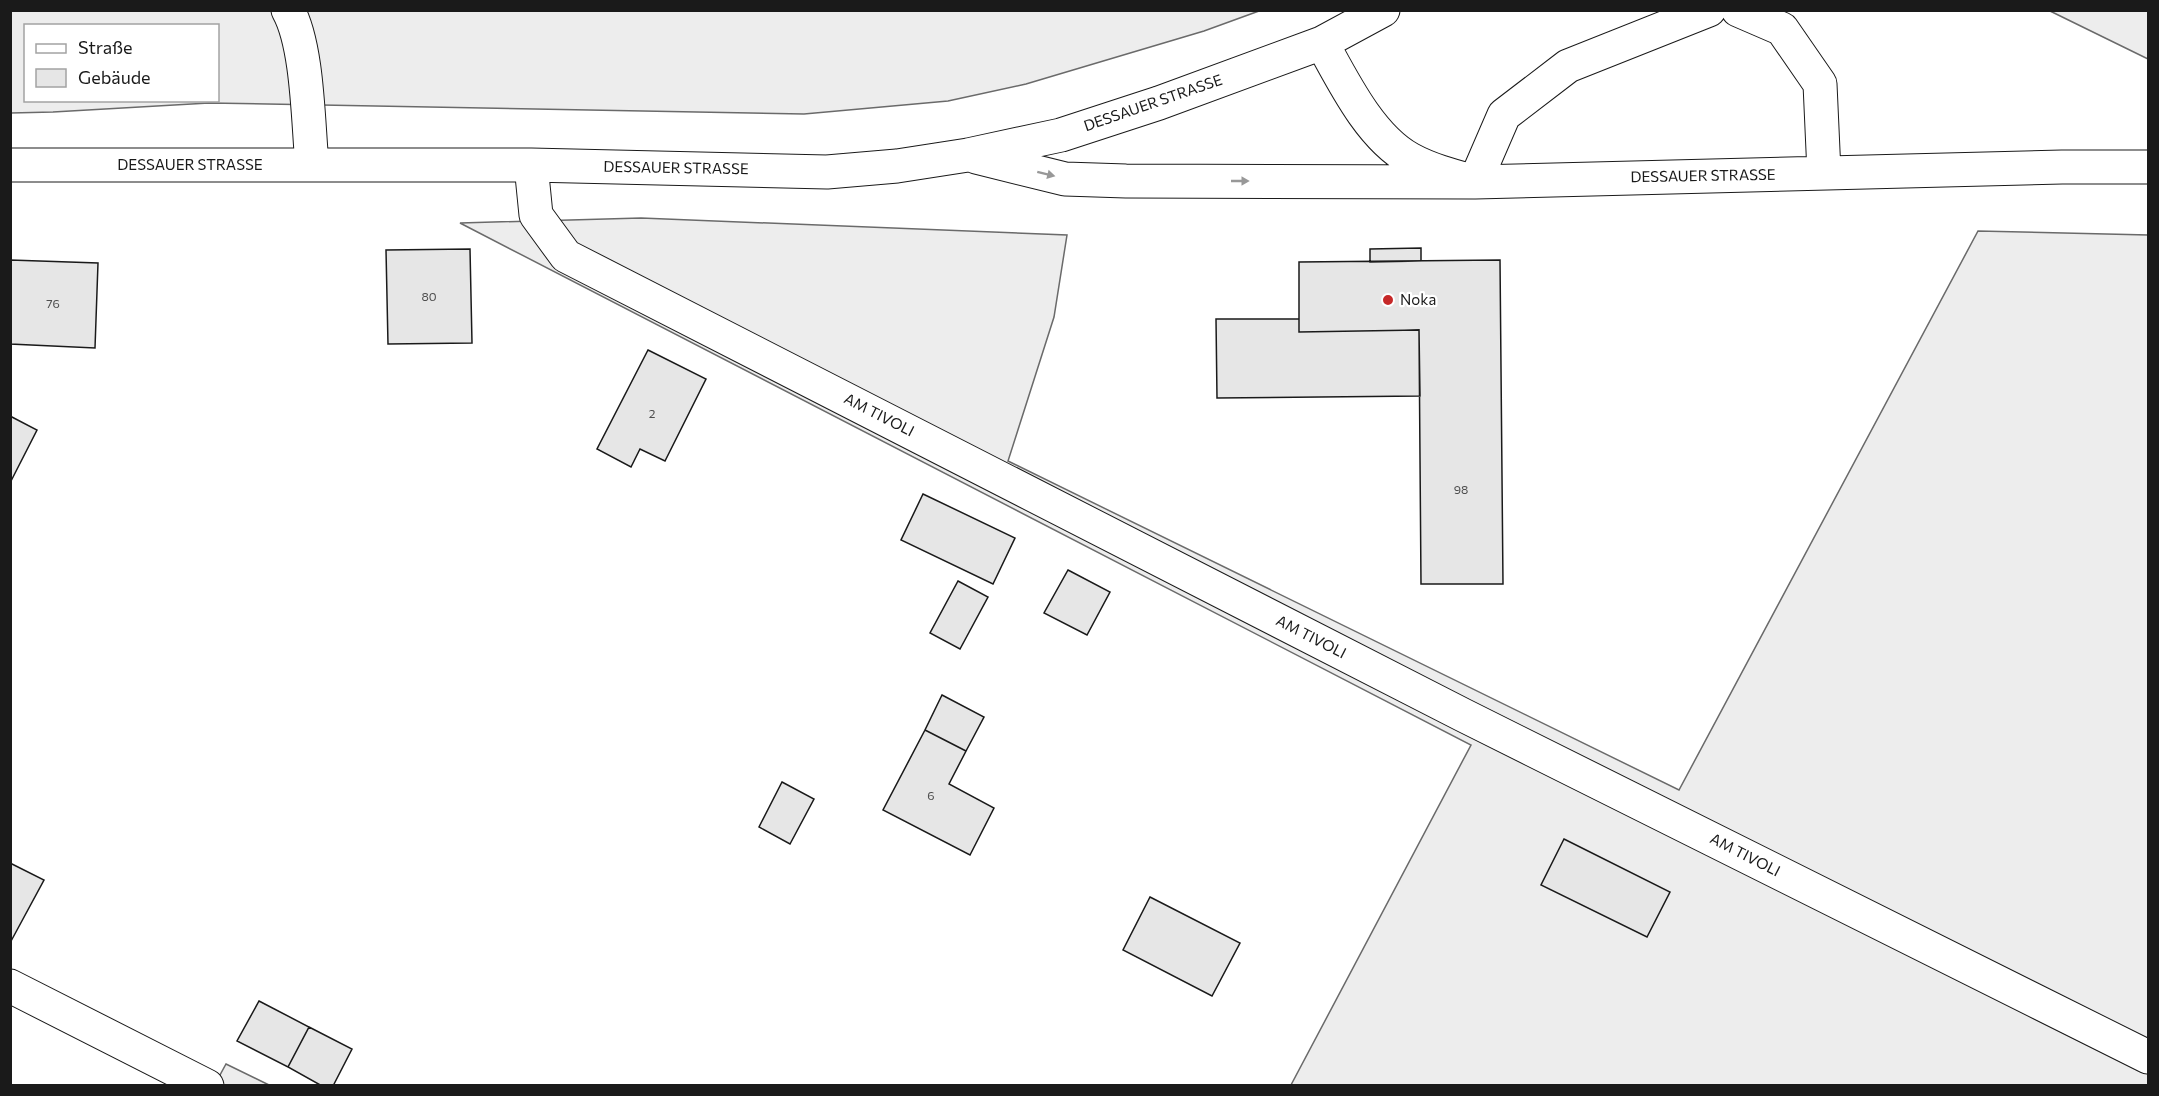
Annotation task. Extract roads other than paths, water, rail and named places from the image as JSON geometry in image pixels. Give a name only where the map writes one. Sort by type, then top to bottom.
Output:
[{"type":"street","points":[[288,10],[294,20],[303,62],[312,165]]},
{"type":"street","name":"DESSAUER STRASSE","points":[[10,165],[531,165],[827,172],[897,166],[968,155],[1061,135],[1159,103],[1322,43],[1383,10]]},
{"type":"street","points":[[968,155],[1065,179],[1475,182],[1504,115],[1568,66],[1709,10]]},
{"type":"street","points":[[1738,10],[1782,29],[1820,84],[1824,173]]},
{"type":"street","name":"DESSAUER STRASSE","points":[[1322,43],[1354,100],[1379,133],[1408,158],[1443,173],[1475,182],[2148,167]]},
{"type":"street","name":"AM TIVOLI","points":[[531,165],[536,215],[566,256],[1474,720],[2148,1057]]},
{"type":"street","points":[[10,986],[207,1086]]},
{"type":"place","name":"Noka","points":[[1388,300]]}]
